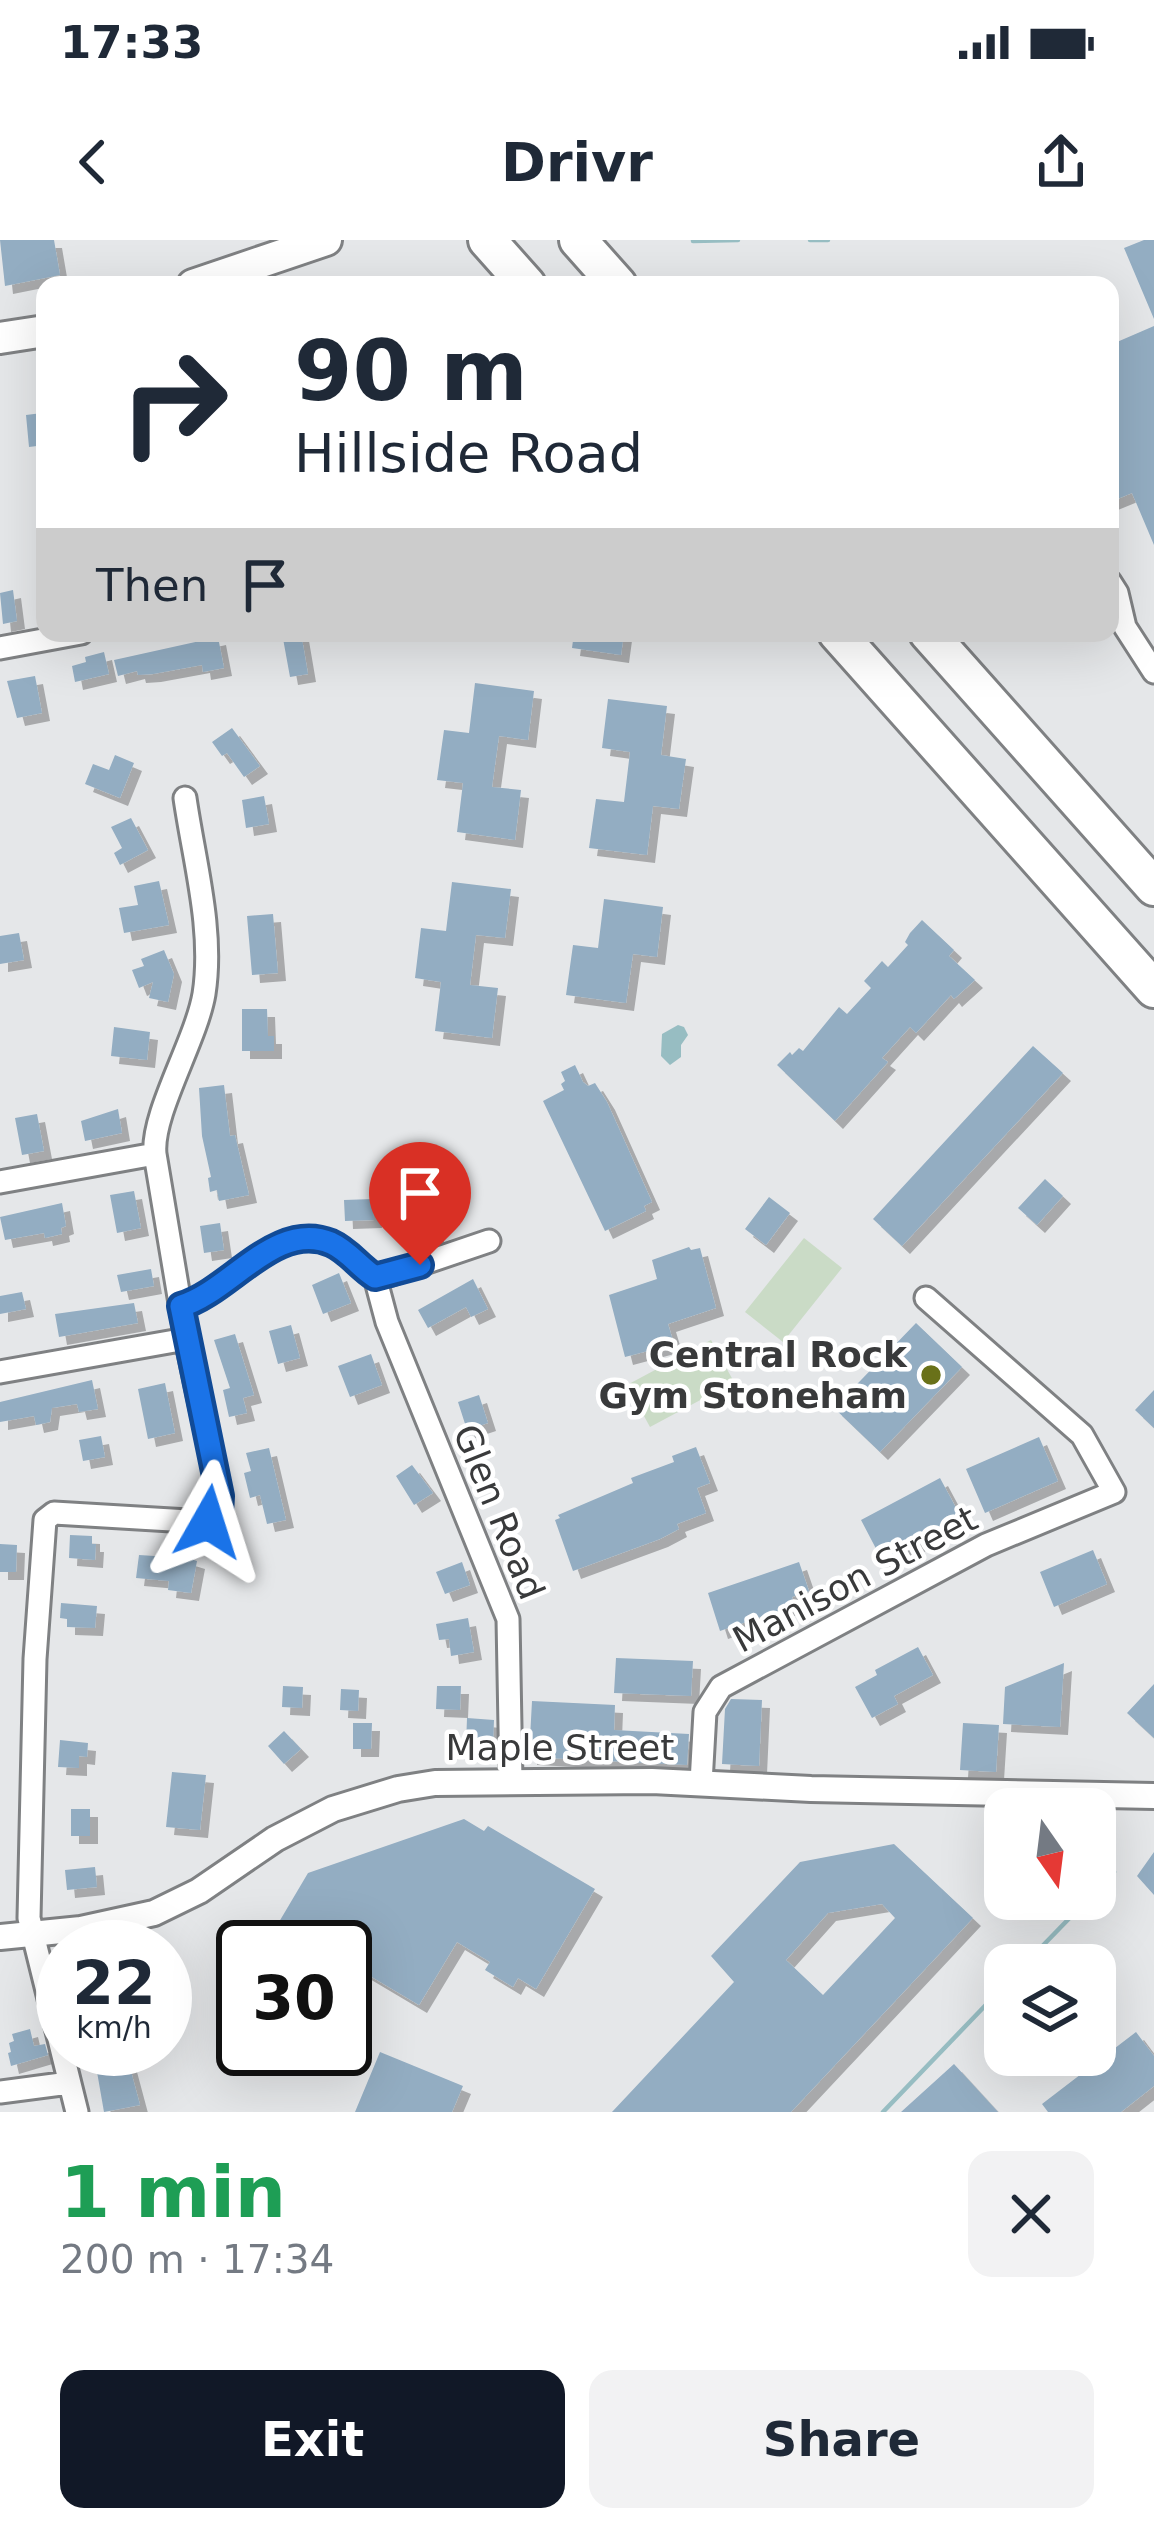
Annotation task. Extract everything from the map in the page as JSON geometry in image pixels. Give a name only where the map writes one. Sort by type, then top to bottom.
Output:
[{"type":"highway","points":[[487,240],[519,276]]},
{"type":"highway","points":[[578,240],[610,276]]},
{"type":"highway","points":[[845,642],[1154,989]]},
{"type":"highway","points":[[936,642],[1154,886]]},
{"type":"main road","points":[[220,276],[326,240]]},
{"type":"main road","points":[[0,338],[36,332]]},
{"type":"street","points":[[1119,602],[1125,627],[1154,672]]},
{"type":"street","points":[[0,648],[36,641]]},
{"type":"street","points":[[77,2112],[31,1934],[35,1659],[45,1520],[49,1514],[208,1522],[217,1516],[220,1496],[185,1339],[155,1154],[155,1132],[190,1044],[206,980],[207,942],[185,798]]},
{"type":"street","points":[[0,1182],[155,1154]]},
{"type":"street","points":[[181,1306],[203,1298],[281,1244],[299,1238],[334,1244],[375,1277],[385,1278],[489,1241]]},
{"type":"street","name":"Glen Road","points":[[375,1277],[387,1322],[506,1610],[511,1655],[511,1781]]},
{"type":"street","name":"Manison Street","points":[[701,1783],[706,1712],[721,1688],[986,1545],[1114,1492],[1096,1456],[1070,1423],[926,1298]]},
{"type":"street","points":[[0,1372],[185,1339]]},
{"type":"street","name":"Maple Street","points":[[0,1937],[100,1926],[154,1913],[200,1891],[300,1825],[371,1795],[435,1783],[701,1783],[1154,1796]]},
{"type":"street","points":[[0,2092],[69,2083]]},
{"type":"green space","points":[[804,1238],[842,1268],[783,1342],[745,1312]]},
{"type":"green space","points":[[711,1340],[734,1382],[650,1427],[627,1385]]},
{"type":"water","points":[[678,1025],[688,1035],[681,1045],[681,1057],[670,1065],[661,1056],[662,1034]]},
{"type":"building","points":[[0,240],[54,240],[60,275],[36,276],[36,280],[5,286]]},
{"type":"building","points":[[1154,240],[1154,319],[1124,248]]},
{"type":"building","points":[[1154,326],[1154,545],[1132,493],[1119,498],[1119,341]]},
{"type":"building","points":[[36,414],[36,446],[29,447],[26,415]]},
{"type":"building","points":[[13,590],[17,621],[3,624],[0,593]]},
{"type":"building","points":[[195,642],[219,642],[224,668],[203,672],[202,665],[118,676],[114,660]]},
{"type":"building","points":[[284,642],[303,642],[308,674],[290,677]]},
{"type":"building","points":[[573,642],[623,642],[621,655],[572,648]]},
{"type":"building","points":[[104,652],[109,674],[75,682],[72,666]]},
{"type":"building","points":[[35,676],[42,713],[17,718],[7,681]]},
{"type":"building","points":[[475,683],[534,691],[528,740],[499,736],[492,787],[521,790],[515,840],[457,832],[463,783],[437,780],[444,730],[469,733]]},
{"type":"building","points":[[608,699],[667,706],[661,755],[686,759],[679,809],[653,806],[647,855],[589,848],[596,799],[624,802],[630,752],[602,748]]},
{"type":"building","points":[[232,728],[260,766],[244,777],[227,753],[222,756],[212,742]]},
{"type":"building","points":[[115,755],[134,763],[120,798],[85,784],[93,764],[109,770]]},
{"type":"building","points":[[264,796],[269,824],[246,828],[242,800]]},
{"type":"building","points":[[131,818],[148,850],[120,865],[114,853],[122,848],[111,827]]},
{"type":"building","points":[[159,881],[169,925],[124,933],[119,908],[138,905],[134,886]]},
{"type":"building","points":[[452,882],[511,889],[505,938],[476,935],[470,985],[498,988],[492,1038],[435,1031],[441,982],[415,978],[421,928],[446,931]]},
{"type":"building","points":[[604,899],[663,907],[657,957],[633,954],[626,1003],[566,995],[573,945],[598,948]]},
{"type":"building","points":[[273,914],[278,973],[252,975],[247,916]]},
{"type":"building","points":[[922,920],[954,950],[949,956],[975,980],[954,999],[951,995],[916,1033],[910,1027],[882,1058],[888,1062],[835,1121],[777,1065],[790,1052],[803,1051],[839,1007],[847,1014],[871,988],[864,981],[882,961],[888,967]]},
{"type":"building","points":[[19,933],[24,960],[0,964],[0,936]]},
{"type":"building","points":[[164,950],[174,974],[168,1002],[149,998],[153,982],[139,988],[132,970],[144,966],[141,959]]},
{"type":"building","points":[[242,1009],[267,1009],[274,1051],[242,1051]]},
{"type":"building","points":[[114,1027],[150,1032],[147,1060],[111,1056]]},
{"type":"building","points":[[1033,1046],[1063,1073],[902,1246],[873,1219]]},
{"type":"building","points":[[575,1065],[583,1082],[595,1083],[607,1102],[652,1202],[644,1206],[646,1211],[605,1231],[543,1101],[564,1090],[561,1072]]},
{"type":"building","points":[[224,1085],[230,1136],[235,1135],[249,1195],[219,1201],[217,1190],[210,1192],[199,1088]]},
{"type":"building","points":[[118,1109],[122,1133],[85,1141],[81,1121]]},
{"type":"building","points":[[37,1114],[44,1151],[22,1155],[15,1118]]},
{"type":"building","points":[[412,1179],[413,1199],[395,1199],[394,1180]]},
{"type":"building","points":[[1045,1179],[1063,1196],[1037,1225],[1018,1208]]},
{"type":"building","points":[[134,1191],[141,1228],[117,1233],[110,1195]]},
{"type":"building","points":[[769,1197],[790,1213],[766,1245],[745,1229]]},
{"type":"building","points":[[373,1199],[374,1220],[345,1221],[344,1200]]},
{"type":"building","points":[[62,1203],[66,1226],[62,1234],[5,1240],[0,1217]]},
{"type":"building","points":[[436,1217],[436,1243],[402,1240],[402,1218]]},
{"type":"building","points":[[220,1223],[224,1250],[204,1253],[200,1226]]},
{"type":"building","points":[[689,1247],[700,1248],[716,1308],[668,1324],[674,1344],[625,1357],[609,1295],[657,1279],[652,1260]]},
{"type":"building","points":[[151,1269],[154,1286],[121,1292],[117,1275]]},
{"type":"building","points":[[339,1273],[351,1303],[323,1314],[312,1285]]},
{"type":"building","points":[[473,1279],[488,1309],[471,1317],[466,1307],[428,1328],[418,1310]]},
{"type":"building","points":[[22,1292],[26,1309],[0,1314],[0,1296]]},
{"type":"building","points":[[134,1303],[138,1323],[59,1337],[55,1314]]},
{"type":"building","points":[[916,1323],[962,1367],[880,1452],[834,1408]]},
{"type":"building","points":[[291,1325],[300,1358],[278,1364],[269,1331]]},
{"type":"building","points":[[235,1334],[254,1395],[243,1398],[247,1413],[229,1417],[223,1390],[230,1388],[214,1340]]},
{"type":"building","points":[[371,1354],[382,1385],[350,1397],[338,1366]]},
{"type":"building","points":[[92,1380],[98,1409],[79,1412],[77,1404],[52,1408],[50,1422],[36,1425],[34,1416],[0,1422],[0,1402]]},
{"type":"building","points":[[165,1383],[175,1433],[148,1439],[138,1389]]},
{"type":"building","points":[[1154,1390],[1154,1428],[1135,1410]]},
{"type":"building","points":[[479,1395],[488,1423],[467,1430],[458,1402]]},
{"type":"building","points":[[101,1436],[105,1457],[83,1461],[79,1440]]},
{"type":"building","points":[[1039,1437],[1058,1481],[985,1513],[966,1469]]},
{"type":"building","points":[[696,1447],[710,1483],[697,1488],[706,1513],[677,1524],[679,1529],[660,1539],[573,1571],[555,1520],[558,1515],[633,1483],[631,1478],[674,1462],[672,1456]]},
{"type":"building","points":[[269,1448],[286,1520],[267,1524],[260,1495],[250,1498],[244,1473],[251,1471],[246,1453]]},
{"type":"building","points":[[412,1465],[433,1493],[414,1505],[396,1476]]},
{"type":"building","points":[[940,1478],[962,1519],[883,1562],[861,1520]]},
{"type":"building","points":[[70,1535],[92,1536],[95,1560],[69,1558]]},
{"type":"building","points":[[0,1544],[17,1545],[16,1572],[0,1572]]},
{"type":"building","points":[[1093,1550],[1107,1584],[1054,1607],[1040,1572]]},
{"type":"building","points":[[171,1553],[197,1561],[191,1593],[168,1590],[169,1581],[136,1578],[139,1555],[170,1557]]},
{"type":"building","points":[[462,1562],[470,1585],[445,1594],[436,1572]]},
{"type":"building","points":[[799,1562],[809,1591],[792,1597],[795,1605],[720,1631],[708,1593]]},
{"type":"building","points":[[61,1603],[97,1606],[95,1628],[67,1627],[67,1619],[60,1618]]},
{"type":"building","points":[[468,1618],[474,1652],[451,1656],[449,1639],[439,1640],[436,1624]]},
{"type":"building","points":[[918,1647],[933,1675],[894,1696],[898,1704],[872,1718],[855,1687],[877,1675],[875,1670]]},
{"type":"building","points":[[616,1658],[693,1661],[691,1696],[614,1693]]},
{"type":"building","points":[[1064,1663],[1060,1727],[1003,1724],[1005,1687]]},
{"type":"building","points":[[1154,1684],[1154,1738],[1127,1713]]},
{"type":"building","points":[[283,1686],[303,1687],[302,1708],[282,1707]]},
{"type":"building","points":[[437,1686],[461,1686],[460,1710],[436,1709]]},
{"type":"building","points":[[341,1689],[359,1690],[358,1711],[340,1710]]},
{"type":"building","points":[[731,1699],[762,1700],[759,1766],[722,1764],[725,1709]]},
{"type":"building","points":[[532,1701],[615,1705],[614,1730],[689,1734],[687,1765],[529,1757]]},
{"type":"building","points":[[467,1718],[494,1720],[493,1746],[466,1745]]},
{"type":"building","points":[[353,1723],[372,1723],[371,1749],[353,1749]]},
{"type":"building","points":[[963,1723],[999,1725],[996,1772],[960,1770]]},
{"type":"building","points":[[284,1731],[301,1749],[284,1764],[268,1746]]},
{"type":"building","points":[[60,1740],[88,1743],[87,1757],[79,1756],[79,1768],[58,1767]]},
{"type":"building","points":[[172,1772],[206,1775],[200,1830],[166,1827]]},
{"type":"building","points":[[71,1809],[90,1809],[90,1836],[71,1836]]},
{"type":"building","points":[[464,1819],[484,1831],[488,1826],[595,1889],[536,1989],[518,1978],[513,1987],[485,1970],[490,1962],[457,1942],[419,2005],[372,1977],[372,1920],[280,1920],[308,1873]]},
{"type":"building","points":[[894,1844],[973,1918],[791,2112],[612,2112],[734,1982],[711,1956],[800,1862]],"holes":[[[882,1904],[895,1918],[823,1995],[786,1960],[828,1913]]]},
{"type":"building","points":[[1154,1852],[1154,1895],[1137,1876]]},
{"type":"building","points":[[95,1867],[97,1887],[67,1890],[65,1870]]},
{"type":"building","points":[[30,2029],[36,2059],[11,2066],[12,2034]]},
{"type":"building","points":[[1136,2032],[1154,2056],[1154,2086],[1121,2112],[1048,2112],[1042,2104],[1079,2076],[1116,2076],[1116,2047]]},
{"type":"building","points":[[380,2052],[463,2086],[452,2112],[355,2112]]},
{"type":"building","points":[[954,2064],[998,2112],[901,2112]]},
{"type":"building","points":[[98,2076],[132,2076],[140,2105],[104,2112]]},
{"type":"waterway","points":[[693,241],[738,240]]},
{"type":"waterway","points":[[810,240],[828,240]]},
{"type":"waterway","points":[[1044,1944],[1068,1920]]},
{"type":"waterway","points":[[883,2112],[984,2007]]},
{"type":"place","name":"Central Rock Gym Stoneham","points":[[931,1375]]},
{"type":"route","points":[[208,1522],[219,1513],[220,1496],[181,1306],[203,1298],[281,1244],[299,1238],[334,1244],[375,1277],[420,1265]]}]
